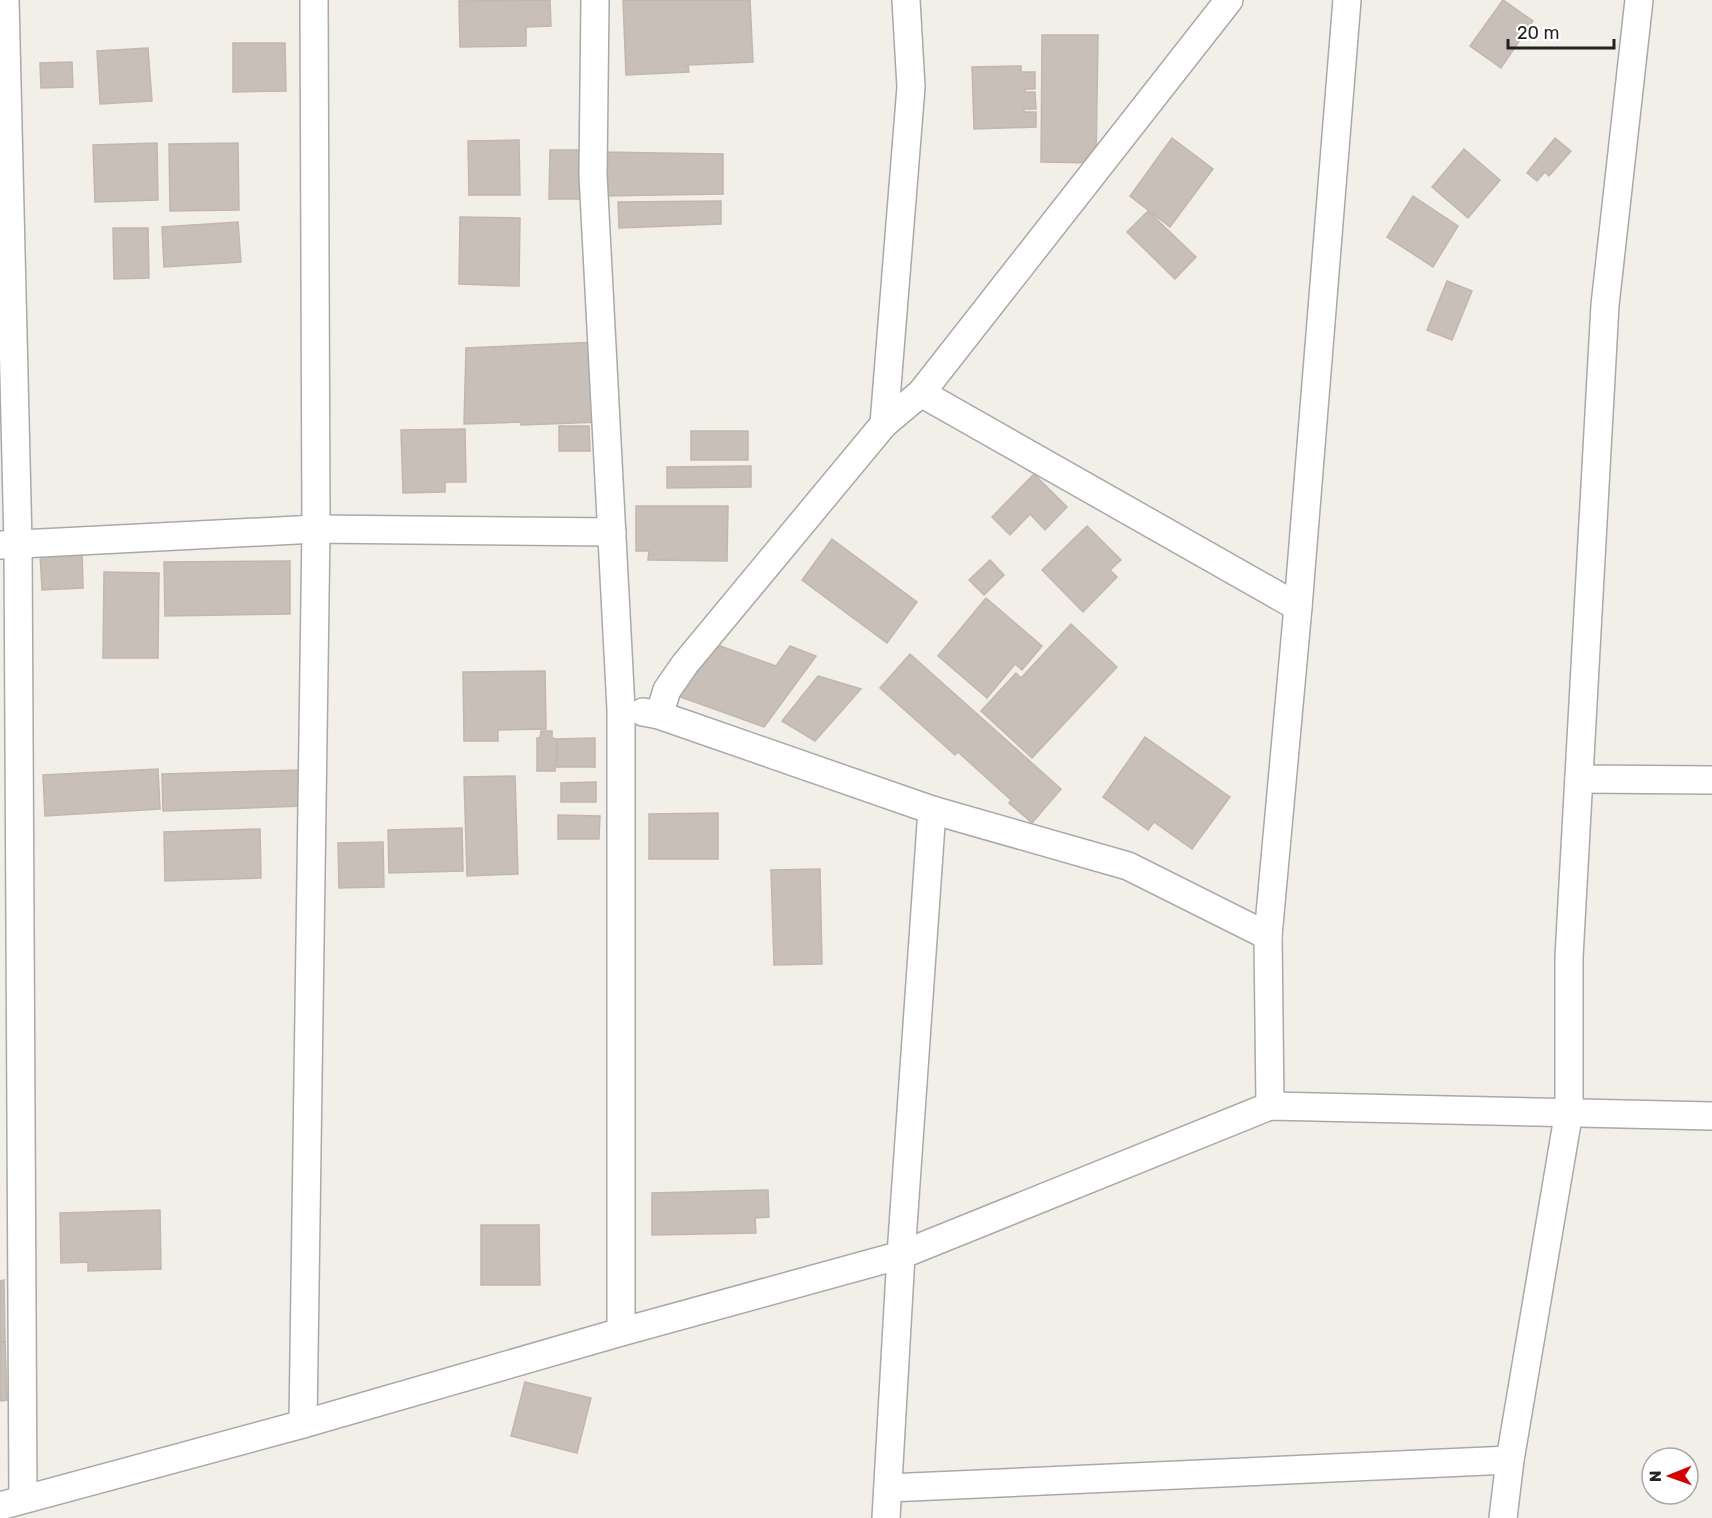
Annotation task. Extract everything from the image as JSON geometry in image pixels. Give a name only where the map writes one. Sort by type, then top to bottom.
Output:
[{"type":"street","points":[[5,0],[9,545],[11,1502],[303,1424],[621,1332],[901,1255],[1270,1106],[1712,1116]]},
{"type":"street","points":[[303,1424],[316,529],[314,0]]},
{"type":"street","points":[[595,0],[593,175],[621,709],[621,1332]]},
{"type":"street","points":[[884,424],[911,87],[906,0]]},
{"type":"street","points":[[659,715],[667,690],[685,664],[884,424],[921,393],[1228,0]]},
{"type":"street","points":[[1270,1106],[1268,936],[1298,608],[1347,0]]},
{"type":"street","points":[[1503,1518],[1510,1460],[1569,1112],[1569,957],[1605,305],[1639,0]]},
{"type":"street","points":[[921,393],[1298,608]]},
{"type":"street","points":[[9,545],[316,529],[612,532]]},
{"type":"street","points":[[621,709],[659,715],[932,810],[1128,866],[1268,936]]},
{"type":"street","points":[[1579,779],[1712,780]]},
{"type":"street","points":[[886,1518],[901,1255],[932,810]]},
{"type":"street","points":[[888,1488],[1510,1460]]},
{"type":"building","points":[[550,0],[551,26],[526,27],[526,46],[460,47],[459,1]]},
{"type":"building","points":[[623,0],[750,0],[753,62],[688,65],[689,72],[626,75]]},
{"type":"building","points":[[1503,0],[1533,21],[1501,68],[1470,46]]},
{"type":"building","points":[[1042,35],[1098,35],[1096,163],[1041,162]]},
{"type":"building","points":[[233,43],[285,43],[286,91],[233,92]]},
{"type":"building","points":[[148,48],[152,101],[100,104],[97,51]]},
{"type":"building","points":[[72,62],[73,87],[41,88],[40,63]]},
{"type":"building","points":[[1021,66],[1021,72],[1035,72],[1035,89],[1025,89],[1025,92],[1035,92],[1036,109],[1024,109],[1024,112],[1036,112],[1036,127],[974,129],[972,67]]},
{"type":"building","points":[[1172,138],[1213,169],[1170,227],[1130,196]]},
{"type":"building","points":[[1555,138],[1571,151],[1549,176],[1545,172],[1537,181],[1527,173]]},
{"type":"building","points":[[519,140],[520,195],[469,195],[468,141]]},
{"type":"building","points":[[157,143],[158,200],[95,202],[93,145]]},
{"type":"building","points":[[238,143],[239,210],[170,211],[169,144]]},
{"type":"building","points":[[1464,149],[1500,180],[1468,218],[1432,187]]},
{"type":"building","points":[[550,150],[587,150],[586,199],[549,199]]},
{"type":"building","points":[[600,152],[723,154],[723,194],[600,196]]},
{"type":"building","points":[[1413,196],[1458,226],[1433,267],[1387,237]]},
{"type":"building","points":[[721,201],[721,224],[619,228],[618,202]]},
{"type":"building","points":[[1148,211],[1196,257],[1175,279],[1127,232]]},
{"type":"building","points":[[460,217],[520,218],[519,286],[459,284]]},
{"type":"building","points":[[238,222],[241,262],[164,267],[162,227]]},
{"type":"building","points":[[113,228],[148,228],[149,278],[114,279]]},
{"type":"building","points":[[1447,281],[1472,291],[1452,340],[1427,330]]},
{"type":"building","points":[[598,342],[601,422],[521,425],[521,422],[464,424],[466,348]]},
{"type":"building","points":[[559,426],[589,426],[590,451],[559,451]]},
{"type":"building","points":[[465,429],[466,482],[445,482],[445,492],[403,493],[401,430]]},
{"type":"building","points":[[691,431],[748,431],[748,460],[691,460]]},
{"type":"building","points":[[751,466],[751,487],[667,488],[667,467]]},
{"type":"building","points":[[1034,474],[1067,507],[1045,530],[1030,514],[1010,535],[992,517]]},
{"type":"building","points":[[636,506],[728,506],[727,561],[648,560],[649,551],[636,551]]},
{"type":"building","points":[[1087,526],[1121,560],[1110,570],[1117,577],[1083,612],[1042,570]]},
{"type":"building","points":[[832,539],[917,602],[887,643],[802,580]]},
{"type":"building","points":[[82,551],[83,588],[42,590],[40,553]]},
{"type":"building","points":[[990,560],[1004,575],[984,595],[969,580]]},
{"type":"building","points":[[290,561],[290,614],[165,616],[164,562]]},
{"type":"building","points":[[104,572],[159,573],[158,658],[103,658]]},
{"type":"building","points":[[986,598],[1042,646],[1022,670],[1015,664],[987,698],[938,656]]},
{"type":"building","points":[[1071,624],[1117,667],[1032,758],[981,711],[1016,673],[1021,678]]},
{"type":"building","points":[[712,643],[776,666],[790,646],[816,656],[764,727],[672,694]]},
{"type":"building","points":[[910,654],[1061,789],[1032,823],[1009,803],[1011,800],[958,752],[955,755],[880,688]]},
{"type":"building","points":[[545,671],[546,729],[498,730],[498,741],[464,741],[463,672]]},
{"type":"building","points":[[818,676],[861,689],[815,741],[782,721]]},
{"type":"building","points":[[541,731],[552,731],[552,738],[557,739],[555,771],[537,771],[537,738],[540,738]]},
{"type":"building","points":[[1145,737],[1230,797],[1192,849],[1154,822],[1148,830],[1103,797]]},
{"type":"building","points":[[595,738],[595,767],[557,767],[557,739]]},
{"type":"building","points":[[158,769],[160,809],[45,816],[43,775]]},
{"type":"building","points":[[302,770],[303,806],[163,811],[162,774]]},
{"type":"building","points":[[515,776],[518,874],[467,876],[464,777]]},
{"type":"building","points":[[596,782],[596,802],[561,802],[561,783]]},
{"type":"building","points":[[718,813],[718,859],[649,859],[649,814]]},
{"type":"building","points":[[558,815],[600,816],[599,839],[558,839]]},
{"type":"building","points":[[462,828],[463,871],[389,873],[388,830]]},
{"type":"building","points":[[260,829],[261,878],[165,881],[164,832]]},
{"type":"building","points":[[383,842],[384,887],[339,888],[338,843]]},
{"type":"building","points":[[820,869],[822,964],[774,965],[771,870]]},
{"type":"building","points":[[768,1190],[769,1217],[755,1218],[756,1233],[652,1235],[652,1193]]},
{"type":"building","points":[[160,1210],[161,1269],[88,1271],[88,1262],[61,1263],[60,1213]]},
{"type":"building","points":[[481,1225],[539,1225],[540,1285],[481,1285]]},
{"type":"building","points":[[4,1280],[5,1342],[0,1342],[0,1281]]},
{"type":"building","points":[[0,1342],[5,1342],[7,1400],[0,1401]]},
{"type":"building","points":[[525,1382],[591,1398],[577,1453],[511,1436]]}]
